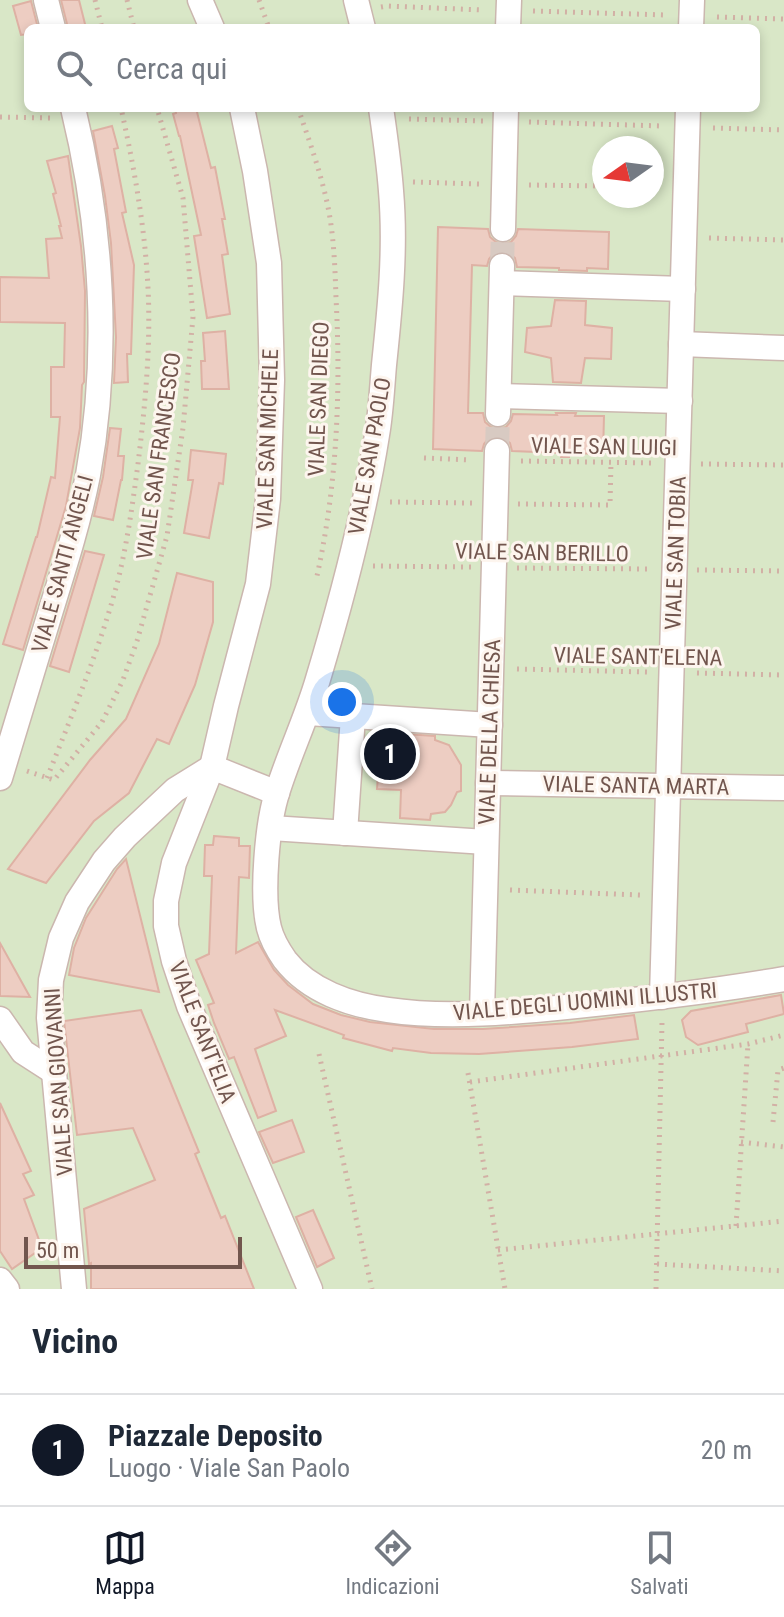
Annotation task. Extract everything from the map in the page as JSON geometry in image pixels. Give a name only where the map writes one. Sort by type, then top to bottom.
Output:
[{"type":"street","points":[[46,0],[52,24]]},
{"type":"street","points":[[200,0],[210,24]]},
{"type":"street","name":"VIALE SAN MICHELE","points":[[212,767],[258,584],[270,460],[272,380],[269,263],[243,112]]},
{"type":"street","name":"VIALE SAN PAOLO","points":[[277,793],[308,713],[366,495],[378,431],[392,287],[391,193],[381,113]]},
{"type":"street","name":"VIALE SANTI ANGELI","points":[[2,771],[71,545],[88,475],[95,418],[100,360],[100,299],[95,229],[74,114]]},
{"type":"street","points":[[503,229],[506,115]]},
{"type":"street","name":"VIALE SAN TOBIA","points":[[662,997],[688,118]]},
{"type":"street","points":[[680,401],[498,405],[502,275],[683,289]]},
{"type":"street","points":[[681,344],[784,348]]},
{"type":"street","name":"VIALE DELLA CHIESA","points":[[482,1013],[497,456]]},
{"type":"street","points":[[308,713],[490,725]]},
{"type":"street","points":[[345,833],[353,716]]},
{"type":"street","points":[[212,767],[277,793]]},
{"type":"street","name":"VIALE SAN GIOVANNI","points":[[74,1289],[49,1018],[51,980],[61,938],[77,902],[104,861],[125,837],[175,790],[212,767]]},
{"type":"street","name":"VIALE SANT'ELIA","points":[[212,767],[174,863],[166,901],[166,926],[189,1006],[310,1289]]},
{"type":"street","name":"VIALE SANTA MARTA","points":[[488,783],[784,788]]},
{"type":"street","name":"VIALE DEGLI UOMINI ILLUSTRI","points":[[277,793],[267,867],[269,928],[286,962],[319,990],[386,1010],[482,1013],[662,997],[784,979]]},
{"type":"street","points":[[271,828],[486,842]]},
{"type":"street","points":[[0,1019],[23,1052],[54,1072]]},
{"type":"street","points":[[0,1280],[7,1289]]},
{"type":"path","points":[[95,0],[101,24]]},
{"type":"path","points":[[127,0],[133,24]]},
{"type":"path","points":[[259,0],[268,24]]},
{"type":"path","points":[[360,13],[387,6],[509,13],[784,19]]},
{"type":"path","name":"VIALE SAN FRANCESCO","points":[[2,771],[54,780],[102,722],[123,680],[137,641],[167,536],[183,428],[193,317],[183,198],[158,112]]},
{"type":"path","name":"VIALE SAN DIEGO","points":[[299,112],[328,206],[338,332],[338,411],[332,485],[316,579]]},
{"type":"path","points":[[381,113],[688,118],[784,130]]},
{"type":"path","points":[[0,117],[74,114]]},
{"type":"path","points":[[685,238],[784,240]]},
{"type":"path","name":"VIALE SAN LUIGI","points":[[424,458],[497,456],[784,465]]},
{"type":"path","name":"VIALE SAN BERILLO","points":[[348,565],[784,571]]},
{"type":"path","name":"VIALE SANT'ELENA","points":[[491,669],[784,675]]},
{"type":"path","points":[[485,889],[665,896]]},
{"type":"path","points":[[656,1289],[662,997]]},
{"type":"path","points":[[470,1082],[662,1057],[748,1044],[784,1035]]},
{"type":"path","points":[[736,1226],[748,1044]]},
{"type":"path","points":[[319,1054],[372,1289]]},
{"type":"path","points":[[773,1122],[778,1070],[784,1068]]},
{"type":"path","points":[[468,1073],[505,1289]]},
{"type":"path","points":[[741,1142],[784,1147]]},
{"type":"path","points":[[498,1250],[784,1221]]},
{"type":"path","points":[[657,1263],[784,1271]]},
{"type":"green space","points":[[0,0],[784,0],[784,1289],[0,1289]]},
{"type":"building","points":[[61,0],[79,0],[85,24],[67,24]]},
{"type":"building","points":[[31,1],[37,24],[24,24],[24,35],[21,35],[13,6]]},
{"type":"building","points":[[197,112],[211,168],[215,167],[225,219],[222,219],[228,254],[222,255],[230,314],[207,318],[194,236],[201,235],[173,114]]},
{"type":"building","points":[[112,126],[126,212],[122,213],[134,265],[131,354],[127,354],[128,382],[114,383],[116,337],[111,243],[93,131]]},
{"type":"building","points":[[68,156],[85,291],[80,428],[66,506],[23,650],[3,644],[37,537],[51,477],[55,478],[60,417],[51,417],[51,367],[64,367],[65,323],[0,322],[0,277],[49,278],[46,239],[62,238],[53,194],[56,193],[47,161]]},
{"type":"building","points":[[438,227],[488,229],[490,237],[502,244],[511,242],[518,229],[609,232],[608,269],[587,268],[587,271],[517,267],[515,258],[503,251],[494,253],[487,266],[472,265],[468,413],[483,413],[485,422],[497,429],[506,427],[513,414],[604,416],[603,454],[569,453],[569,457],[561,457],[561,453],[512,451],[510,443],[498,436],[489,438],[482,451],[433,449]]},
{"type":"building","points":[[555,300],[586,301],[585,325],[612,328],[611,359],[585,358],[581,383],[553,382],[551,358],[525,352],[527,328],[551,326]]},
{"type":"building","points":[[225,331],[229,389],[202,389],[201,361],[205,361],[203,333]]},
{"type":"building","points":[[110,428],[121,429],[118,456],[124,456],[113,520],[94,516]]},
{"type":"building","points":[[191,450],[226,454],[223,484],[219,483],[209,538],[184,533],[193,480],[188,480]]},
{"type":"building","points":[[85,551],[104,555],[69,672],[50,666]]},
{"type":"building","points":[[177,573],[213,582],[213,622],[195,685],[169,744],[157,739],[129,793],[94,821],[46,883],[8,869],[90,760],[126,719],[159,644]]},
{"type":"building","points":[[404,734],[435,736],[435,740],[449,745],[461,765],[461,791],[457,792],[445,812],[431,814],[430,820],[400,818],[401,790],[377,789],[379,761],[387,762],[388,746],[404,741]]},
{"type":"building","points":[[214,836],[239,838],[239,846],[250,846],[249,878],[239,877],[236,953],[258,942],[274,970],[313,1004],[370,1022],[434,1029],[570,1023],[634,1015],[638,1039],[479,1054],[393,1048],[392,1051],[343,1038],[344,1035],[275,1010],[286,1036],[255,1049],[276,1111],[258,1118],[234,1057],[229,1059],[214,1023],[208,1005],[214,1003],[196,960],[209,954],[212,876],[204,876],[205,845],[213,845]]},
{"type":"building","points":[[126,859],[159,992],[69,975],[74,948],[86,918]]},
{"type":"building","points":[[0,943],[30,997],[0,996]]},
{"type":"building","points":[[781,995],[784,1014],[746,1024],[748,1032],[698,1045],[686,1037],[682,1020],[691,1011]]},
{"type":"building","points":[[141,1010],[199,1152],[195,1154],[221,1218],[225,1216],[254,1289],[91,1289],[84,1209],[155,1180],[133,1128],[77,1135],[64,1021]]},
{"type":"building","points":[[0,1103],[31,1171],[23,1174],[34,1195],[24,1199],[42,1248],[12,1269],[0,1251]]},
{"type":"building","points":[[292,1120],[304,1152],[273,1163],[259,1132]]},
{"type":"building","points":[[313,1210],[334,1258],[317,1267],[296,1217]]},
{"type":"tunnel","points":[[502,266],[503,229]]},
{"type":"tunnel","points":[[497,451],[498,414]]},
{"type":"place","name":"Piazzale Deposito","points":[[390,754]]}]
